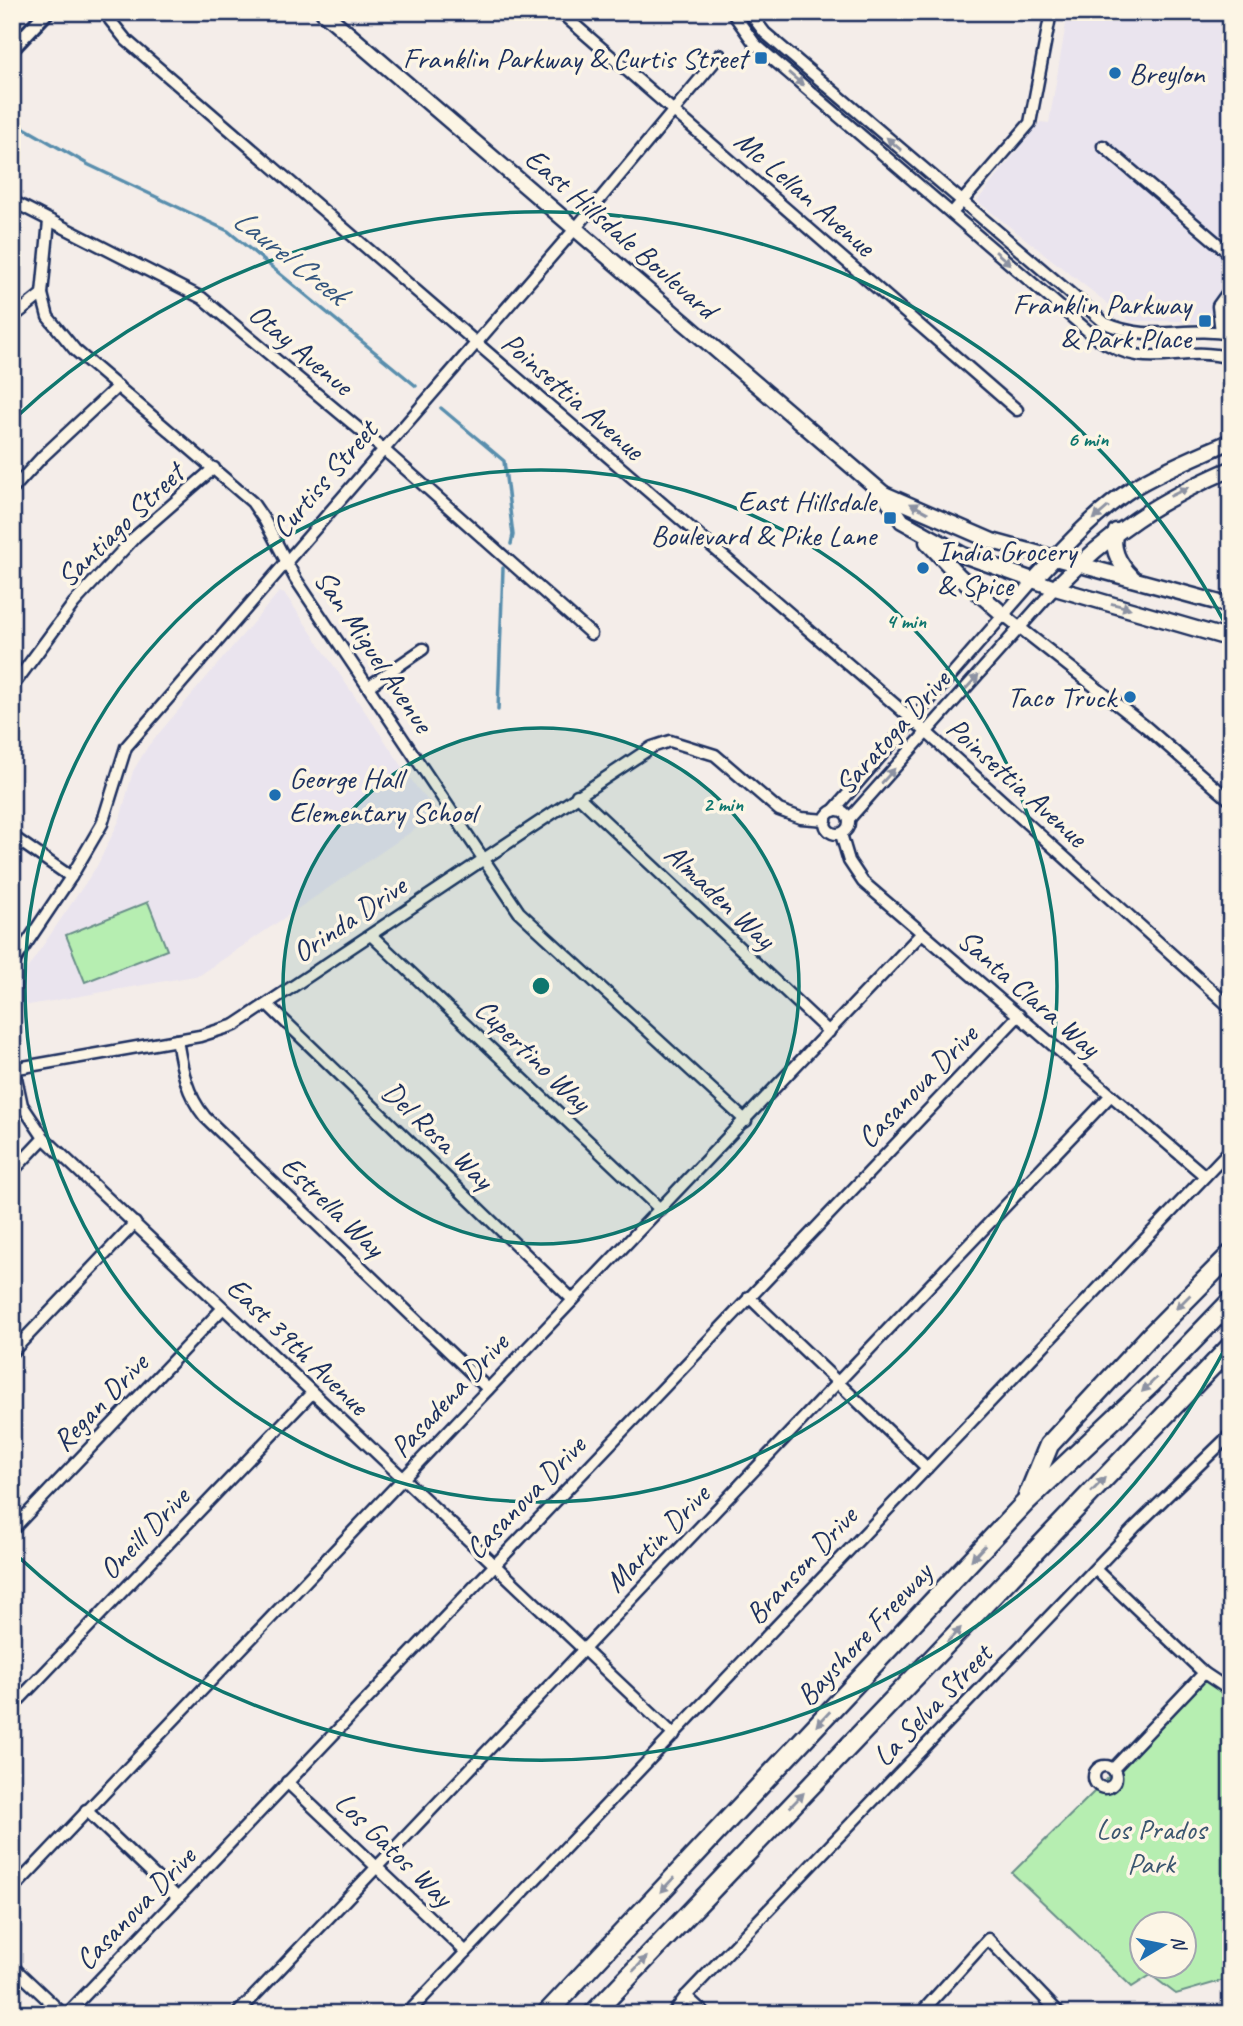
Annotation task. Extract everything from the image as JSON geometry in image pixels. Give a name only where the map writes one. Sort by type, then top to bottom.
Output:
[{"type":"highway","points":[[1025,1503],[1049,1445],[1231,1254]]},
{"type":"highway","name":"Bayshore Freeway","points":[[546,2014],[1025,1503],[1151,1384],[1231,1301]]},
{"type":"highway","points":[[593,2014],[1231,1346]]},
{"type":"highway","points":[[1212,1365],[1231,1357]]},
{"type":"main road","name":"East Hillsdale Boulevard","points":[[323,12],[884,494],[902,521],[919,534],[963,555],[1055,588],[1231,639]]},
{"type":"main road","name":"Saratoga Drive","points":[[1034,580],[1102,512],[1133,488],[1231,441]]},
{"type":"main road","name":"Saratoga Drive","points":[[1055,588],[1116,531],[1164,499],[1231,469]]},
{"type":"main road","name":"East Hillsdale Boulevard","points":[[884,494],[972,534],[1231,606]]},
{"type":"main road","points":[[1116,531],[1115,550],[1121,567],[1133,578]]},
{"type":"main road","points":[[919,534],[958,576],[1004,615]]},
{"type":"street","points":[[12,49],[47,12]]},
{"type":"street","name":"Poinsettia Avenue","points":[[108,12],[110,20],[126,40],[914,721],[1231,1008]]},
{"type":"street","name":"Mc Lellan Avenue","points":[[561,12],[1017,410]]},
{"type":"street","points":[[732,12],[755,44],[1077,323],[1117,350],[1138,357],[1197,354],[1231,358]]},
{"type":"street","points":[[749,12],[765,33],[1105,323],[1136,334],[1226,333],[1217,306],[1231,289]]},
{"type":"street","points":[[952,213],[1030,123],[1051,12]]},
{"type":"street","name":"Curtiss Street","points":[[12,965],[71,877],[102,824],[126,747],[575,229],[720,55]]},
{"type":"street","points":[[1103,146],[1231,255]]},
{"type":"street","name":"Otay Avenue","points":[[12,201],[201,298],[383,449],[591,634]]},
{"type":"street","name":"San Miguel Avenue","points":[[49,221],[42,294],[48,317],[75,350],[252,502],[369,686],[519,912],[746,1121]]},
{"type":"street","points":[[12,318],[42,294]]},
{"type":"street","points":[[12,490],[42,457],[118,386]]},
{"type":"street","name":"Santiago Street","points":[[12,687],[74,603],[136,536],[214,468]]},
{"type":"street","name":"Saratoga Drive","points":[[832,811],[914,721],[1034,580]]},
{"type":"street","name":"Saratoga Drive","points":[[849,819],[1055,588]]},
{"type":"street","points":[[1004,615],[1146,727],[1231,801]]},
{"type":"street","points":[[369,686],[423,649]]},
{"type":"street","name":"Orinda Drive","points":[[13,1066],[177,1040],[235,1025],[577,795],[652,747],[670,741],[715,755],[779,810],[801,818],[826,820]]},
{"type":"street","name":"Almaden Way","points":[[577,795],[829,1032]]},
{"type":"street","points":[[832,811],[841,811],[849,819],[848,828],[841,834],[830,831],[826,820],[832,811]]},
{"type":"street","name":"Santa Clara Way","points":[[841,834],[849,861],[863,882],[1205,1176]]},
{"type":"street","points":[[12,836],[71,877]]},
{"type":"street","name":"Pasadena Drive","points":[[12,1890],[922,933]]},
{"type":"street","name":"Cupertino Way","points":[[371,934],[661,1210]]},
{"type":"street","name":"Del Rosa Way","points":[[268,1005],[573,1300]]},
{"type":"street","name":"Casanova Drive","points":[[65,2014],[178,1899],[1019,1014]]},
{"type":"street","name":"Estrella Way","points":[[177,1040],[184,1080],[205,1117],[488,1389]]},
{"type":"street","name":"East 39th Avenue","points":[[13,1066],[22,1104],[44,1138],[311,1394],[674,1735]]},
{"type":"street","name":"Martin Drive","points":[[237,2014],[1111,1096]]},
{"type":"street","points":[[12,1172],[44,1138]]},
{"type":"street","name":"Branson Drive","points":[[407,2014],[1231,1149]]},
{"type":"street","points":[[12,1352],[135,1223]]},
{"type":"street","points":[[749,1297],[927,1468]]},
{"type":"street","name":"Regan Drive","points":[[12,1530],[223,1308]]},
{"type":"street","name":"Oneill Drive","points":[[12,1707],[311,1394]]},
{"type":"street","name":"La Selva Street","points":[[673,2014],[686,1996],[1096,1570],[1231,1434]]},
{"type":"street","points":[[1096,1570],[1204,1674],[1231,1691]]},
{"type":"street","points":[[1113,1769],[1204,1674]]},
{"type":"street","name":"Los Gatos Way","points":[[287,1782],[466,1952]]},
{"type":"street","points":[[86,1810],[178,1899]]},
{"type":"street","points":[[920,2014],[988,1939],[1060,2014]]},
{"type":"street","points":[[12,1966],[65,2014]]},
{"type":"street","points":[[686,1996],[705,2014]]},
{"type":"shaded area","points":[[1068,12],[1231,12],[1231,328],[1178,321],[1130,321],[977,201],[1040,122],[1049,123]]},
{"type":"shaded area","name":"George Hall Elementary School","points":[[279,592],[285,594],[417,788],[439,813],[200,975],[12,1008],[12,991],[97,866],[120,819],[133,771],[148,746]]},
{"type":"green space","points":[[148,902],[167,950],[85,982],[66,935]]},
{"type":"green space","name":"Los Prados Park","points":[[1202,1672],[1231,1694],[1231,1978],[1176,1994],[1158,1980],[1198,1980],[1198,1910],[1128,1910],[1128,1980],[1143,1980],[1132,1987],[1012,1873],[1100,1786]]},
{"type":"waterway","name":"Laurel Creek","points":[[12,121],[89,165],[228,231],[416,386]]},
{"type":"waterway","name":"Laurel Creek","points":[[441,408],[504,461],[513,535],[511,544]]},
{"type":"waterway","name":"Laurel Creek","points":[[498,710],[503,568]]},
{"type":"place","name":"Franklin Parkway & Curtis Street","points":[[761,58]]},
{"type":"place","name":"Breylon","points":[[1115,73]]},
{"type":"place","name":"Franklin Parkway & Park Place","points":[[1205,321]]},
{"type":"place","name":"East Hillsdale Boulevard & Pike Lane","points":[[890,518]]},
{"type":"place","name":"India Grocery & Spice","points":[[923,568]]},
{"type":"place","name":"Taco Truck","points":[[1130,697]]},
{"type":"place","name":"George Hall Elementary School","points":[[275,795]]}]
